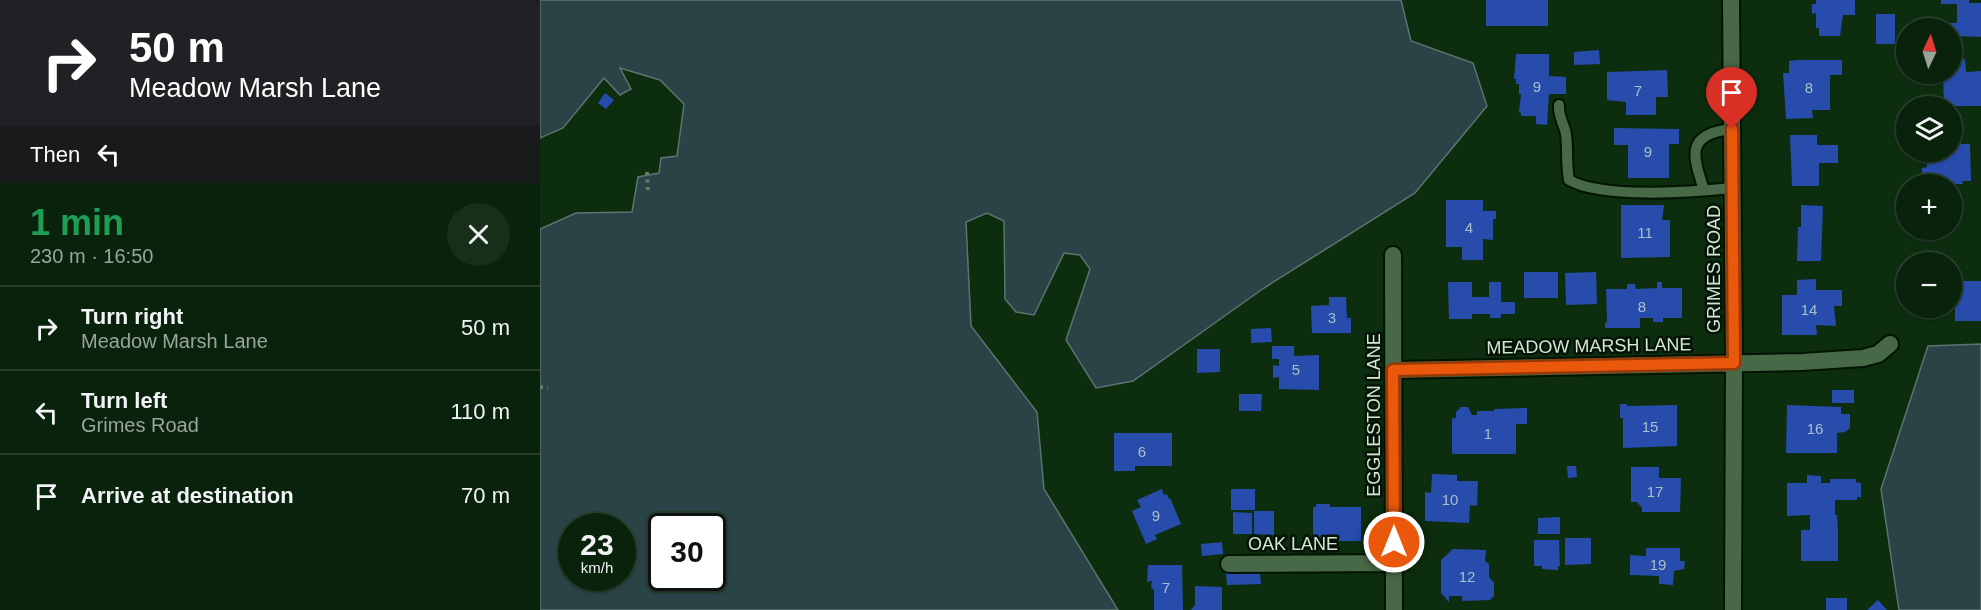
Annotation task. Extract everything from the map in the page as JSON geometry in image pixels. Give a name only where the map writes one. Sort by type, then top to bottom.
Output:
[{"type":"street","name":"GRIMES ROAD","points":[[1731,0],[1734,363],[1733,610]]},
{"type":"street","name":"EGGLESTON LANE","points":[[1393,255],[1394,610]]},
{"type":"street","name":"MEADOW MARSH LANE","points":[[1393,370],[1802,362],[1863,358],[1878,354],[1890,344]]},
{"type":"street","name":"OAK LANE","points":[[1229,564],[1394,563]]},
{"type":"lane","points":[[1559,105],[1558,112],[1566,137],[1569,180],[1591,188],[1624,192],[1732,188]]},
{"type":"lane","points":[[1704,190],[1695,156],[1698,142],[1702,137],[1715,131],[1732,129]]},
{"type":"path","points":[[647,172],[648,194]]},
{"type":"path","points":[[540,387],[548,388]]},
{"type":"water","points":[[540,0],[1401,0],[1411,41],[1473,63],[1487,106],[1415,193],[1264,288],[1133,381],[1096,388],[1066,340],[1090,269],[1080,255],[1064,253],[1034,315],[1016,312],[1005,299],[1004,221],[987,213],[966,222],[971,326],[1037,412],[1044,489],[1118,610],[540,610],[540,229],[576,213],[632,212],[638,177],[659,173],[661,158],[677,156],[684,104],[660,80],[620,68],[631,89],[620,95],[604,78],[563,128],[540,138]]},
{"type":"water","points":[[1981,344],[1981,610],[1899,610],[1881,489],[1928,346]]},
{"type":"building","points":[[1486,0],[1548,0],[1548,26],[1486,26]]},
{"type":"building","points":[[1816,0],[1855,0],[1855,15],[1843,15],[1840,36],[1819,36],[1819,28],[1816,28],[1816,13],[1812,14],[1812,4],[1816,4]]},
{"type":"building","points":[[1941,0],[1969,0],[1969,3],[1981,3],[1981,37],[1962,36],[1962,18],[1957,18],[1957,4],[1941,4]]},
{"type":"building","points":[[1876,14],[1895,14],[1895,44],[1876,44]]},
{"type":"building","points":[[1599,50],[1600,64],[1574,65],[1574,52]]},
{"type":"building","points":[[1516,54],[1549,54],[1549,76],[1566,77],[1566,94],[1549,94],[1547,125],[1536,124],[1536,116],[1521,116],[1519,112],[1521,94],[1519,94],[1519,84],[1516,84],[1516,79],[1514,79]]},
{"type":"building","points":[[1962,59],[1965,59],[1966,72],[1981,71],[1981,106],[1962,106],[1962,96],[1944,96],[1943,84],[1962,84]]},
{"type":"building","points":[[1842,60],[1842,75],[1830,75],[1830,110],[1812,110],[1813,118],[1786,119],[1783,73],[1789,73],[1789,61]]},
{"type":"building","points":[[1667,70],[1668,97],[1656,97],[1656,115],[1626,115],[1626,102],[1607,100],[1607,72]]},
{"type":"building","points":[[605,93],[614,100],[606,109],[598,103]]},
{"type":"building","points":[[1614,128],[1679,129],[1679,144],[1669,144],[1669,178],[1628,178],[1628,145],[1614,145]]},
{"type":"building","points":[[1790,135],[1817,135],[1817,145],[1838,145],[1838,163],[1819,163],[1819,186],[1792,186]]},
{"type":"building","points":[[1962,144],[1970,144],[1971,181],[1962,181],[1962,174],[1922,174],[1922,168],[1927,167],[1927,162],[1962,162]]},
{"type":"building","points":[[1446,200],[1483,200],[1483,211],[1496,211],[1496,219],[1493,219],[1493,240],[1483,239],[1483,260],[1462,260],[1462,247],[1446,247]]},
{"type":"building","points":[[1621,205],[1664,205],[1662,220],[1670,220],[1670,257],[1621,258]]},
{"type":"building","points":[[1801,205],[1823,206],[1821,261],[1797,261]]},
{"type":"building","points":[[1524,272],[1558,272],[1558,298],[1524,298]]},
{"type":"building","points":[[1596,272],[1597,304],[1566,305],[1565,273]]},
{"type":"building","points":[[1816,279],[1816,290],[1842,290],[1842,306],[1834,306],[1836,326],[1816,325],[1817,335],[1782,335],[1782,295],[1797,295],[1797,280]]},
{"type":"building","points":[[1962,281],[1981,281],[1981,321],[1955,321],[1955,318],[1962,318]]},
{"type":"building","points":[[1448,282],[1472,282],[1472,297],[1489,297],[1489,282],[1501,282],[1501,302],[1515,302],[1515,314],[1501,314],[1501,318],[1490,318],[1490,314],[1472,314],[1472,319],[1449,319]]},
{"type":"building","points":[[1657,282],[1662,282],[1662,288],[1682,288],[1682,318],[1663,318],[1663,322],[1653,322],[1653,318],[1640,318],[1640,328],[1605,328],[1607,322],[1606,289],[1627,289],[1627,284],[1635,284],[1636,289],[1657,288]]},
{"type":"building","points":[[1329,297],[1346,297],[1347,318],[1351,318],[1351,333],[1312,333],[1311,306],[1329,305]]},
{"type":"building","points":[[1271,328],[1272,342],[1251,343],[1251,329]]},
{"type":"building","points":[[1272,346],[1294,346],[1294,356],[1319,355],[1319,390],[1279,389],[1279,377],[1273,378],[1273,365],[1279,366],[1279,359],[1272,359]]},
{"type":"building","points":[[1197,349],[1220,349],[1220,372],[1197,373]]},
{"type":"building","points":[[1832,390],[1854,390],[1854,403],[1832,403]]},
{"type":"building","points":[[1239,394],[1262,394],[1261,411],[1239,411]]},
{"type":"building","points":[[1620,404],[1627,404],[1627,406],[1677,405],[1677,446],[1623,448],[1623,418],[1620,418]]},
{"type":"building","points":[[1787,405],[1841,407],[1841,414],[1850,414],[1850,428],[1845,432],[1837,433],[1837,453],[1786,453]]},
{"type":"building","points":[[1461,407],[1468,407],[1472,415],[1477,415],[1477,411],[1527,408],[1527,424],[1516,424],[1516,454],[1452,454],[1452,418],[1456,418],[1456,412]]},
{"type":"building","points":[[1114,433],[1172,433],[1172,466],[1135,466],[1135,471],[1114,471]]},
{"type":"building","points":[[1567,466],[1576,466],[1577,477],[1568,478]]},
{"type":"building","points":[[1631,467],[1659,467],[1659,478],[1681,478],[1680,512],[1642,512],[1637,502],[1631,502]]},
{"type":"building","points":[[1432,474],[1457,475],[1457,481],[1478,481],[1477,506],[1470,505],[1469,523],[1425,521],[1425,492],[1431,493]]},
{"type":"building","points":[[1807,475],[1821,476],[1821,483],[1830,483],[1830,479],[1856,479],[1856,482],[1861,483],[1861,497],[1857,497],[1857,500],[1835,500],[1838,561],[1801,561],[1801,530],[1810,530],[1810,515],[1787,516],[1787,483],[1807,483]]},
{"type":"building","points":[[1162,489],[1164,495],[1167,494],[1170,498],[1181,524],[1155,535],[1157,539],[1146,544],[1132,511],[1141,507],[1137,500]]},
{"type":"building","points":[[1231,489],[1255,489],[1255,510],[1231,510]]},
{"type":"building","points":[[1316,504],[1330,504],[1330,507],[1361,507],[1361,541],[1313,541],[1313,507],[1316,507]]},
{"type":"building","points":[[1254,511],[1274,511],[1274,535],[1254,534]]},
{"type":"building","points":[[1233,512],[1252,513],[1252,534],[1233,534]]},
{"type":"building","points":[[1560,517],[1560,534],[1538,534],[1538,518]]},
{"type":"building","points":[[1565,538],[1591,538],[1591,564],[1565,565]]},
{"type":"building","points":[[1534,540],[1559,540],[1560,566],[1558,570],[1534,566]]},
{"type":"building","points":[[1222,542],[1223,554],[1202,556],[1201,544]]},
{"type":"building","points":[[1646,548],[1680,548],[1680,561],[1685,561],[1684,569],[1674,571],[1673,585],[1659,584],[1659,576],[1630,575],[1630,555],[1646,556]]},
{"type":"building","points":[[1452,549],[1486,550],[1485,561],[1489,564],[1489,577],[1494,583],[1494,596],[1490,600],[1462,601],[1462,596],[1449,596],[1449,602],[1441,593],[1441,560]]},
{"type":"building","points":[[1148,565],[1182,565],[1183,610],[1154,610],[1152,581],[1147,582]]},
{"type":"building","points":[[1260,572],[1261,584],[1227,585],[1226,573]]},
{"type":"building","points":[[1195,586],[1222,587],[1222,610],[1191,610],[1195,605]]},
{"type":"building","points":[[1826,598],[1847,598],[1847,610],[1826,610]]},
{"type":"building","points":[[1878,600],[1887,610],[1867,610]]},
{"type":"route","points":[[1394,542],[1393,370],[1734,363],[1732,129]]}]
